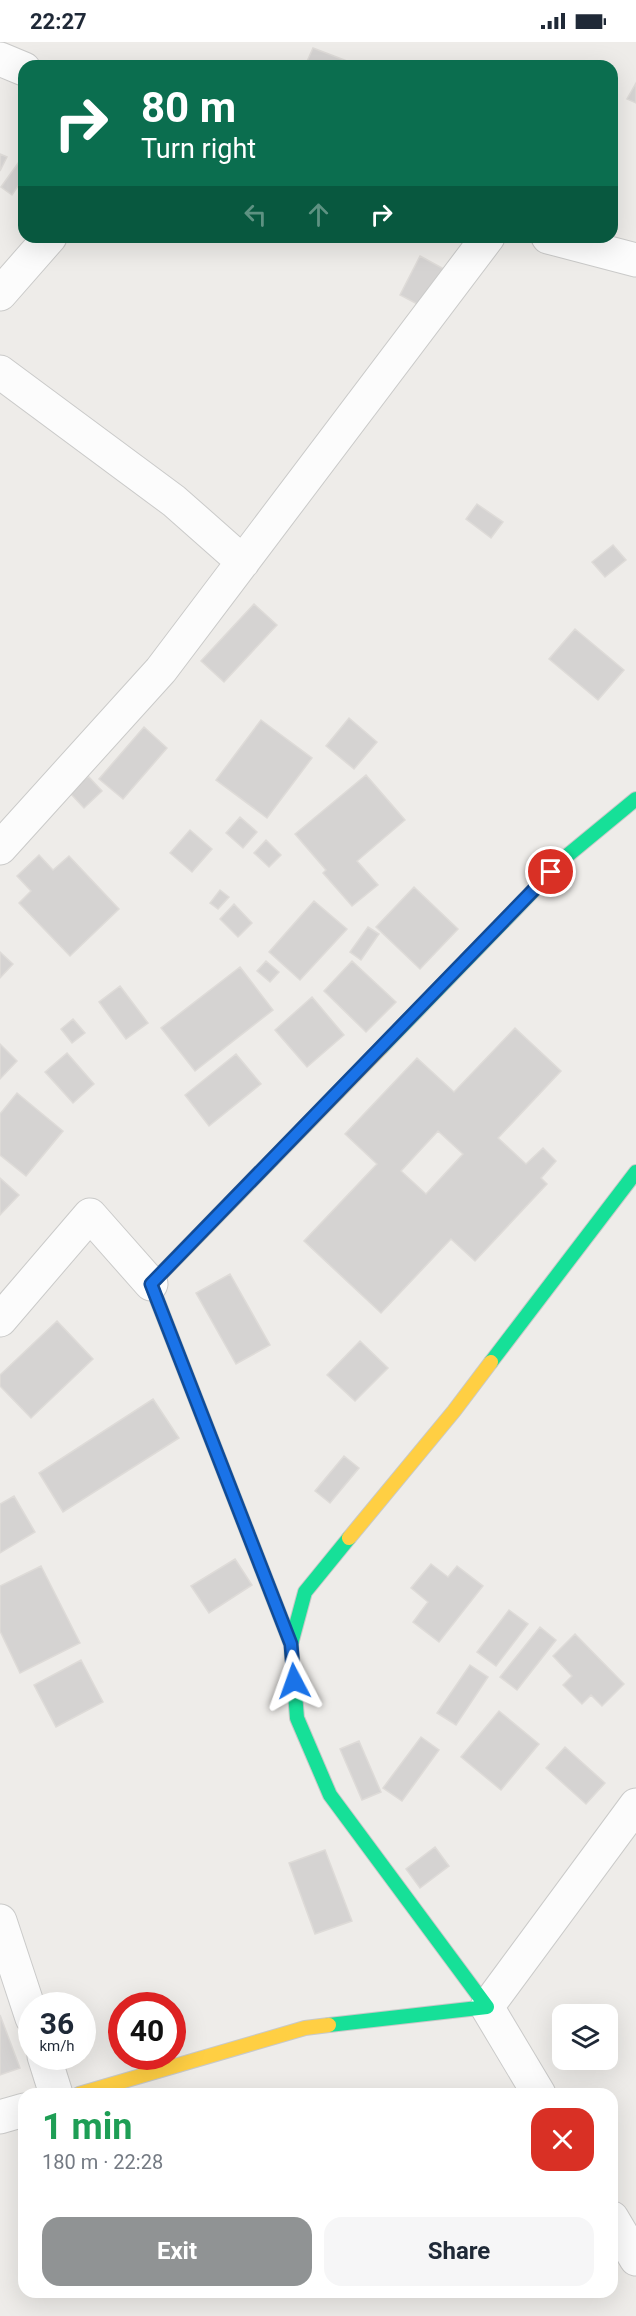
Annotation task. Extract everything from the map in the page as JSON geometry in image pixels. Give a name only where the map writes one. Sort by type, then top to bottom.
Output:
[{"type":"street","points":[[0,59],[18,66]]},
{"type":"street","points":[[0,294],[45,243]]},
{"type":"street","points":[[0,848],[161,670],[483,243]]},
{"type":"street","points":[[571,243],[636,260]]},
{"type":"street","points":[[0,372],[174,501],[243,562]]},
{"type":"street","points":[[151,1284],[568,855],[636,799]]},
{"type":"street","points":[[291,1644],[305,1592],[454,1412],[636,1172]]},
{"type":"street","points":[[0,1320],[90,1215],[151,1284],[291,1644],[297,1718],[330,1795],[487,2007],[535,2088]]},
{"type":"street","points":[[100,2088],[305,2028],[487,2007],[636,1805]]},
{"type":"street","points":[[0,1921],[23,1992]]},
{"type":"street","points":[[48,2070],[54,2088]]},
{"type":"street","points":[[0,2117],[18,2112]]},
{"type":"street","points":[[618,2228],[636,2259]]},
{"type":"building","points":[[313,48],[344,60],[308,60]]},
{"type":"building","points":[[636,83],[636,103],[627,99]]},
{"type":"building","points":[[0,154],[7,157],[0,171]]},
{"type":"building","points":[[18,163],[18,186],[12,195],[1,187]]},
{"type":"building","points":[[420,256],[444,269],[423,307],[400,295]]},
{"type":"building","points":[[477,504],[503,522],[491,538],[466,519]]},
{"type":"building","points":[[613,545],[626,560],[605,577],[592,562]]},
{"type":"building","points":[[254,604],[277,625],[224,682],[201,661]]},
{"type":"building","points":[[575,629],[624,670],[598,700],[549,659]]},
{"type":"building","points":[[349,718],[377,742],[354,769],[326,746]]},
{"type":"building","points":[[261,720],[312,758],[267,818],[216,780]]},
{"type":"building","points":[[144,727],[167,748],[123,799],[99,779]]},
{"type":"building","points":[[366,775],[405,820],[357,861],[378,885],[352,906],[323,873],[326,870],[295,834]]},
{"type":"building","points":[[88,776],[102,791],[84,808],[70,793]]},
{"type":"building","points":[[240,817],[257,832],[243,848],[226,833]]},
{"type":"building","points":[[190,830],[212,849],[192,872],[170,853]]},
{"type":"building","points":[[266,840],[281,855],[269,867],[254,853]]},
{"type":"building","points":[[39,855],[53,870],[69,856],[119,909],[70,956],[19,903],[31,891],[17,876]]},
{"type":"building","points":[[414,887],[458,929],[420,969],[376,927]]},
{"type":"building","points":[[220,890],[229,897],[218,909],[210,903]]},
{"type":"building","points":[[314,901],[347,929],[300,980],[269,952]]},
{"type":"building","points":[[234,904],[252,923],[238,937],[220,919]]},
{"type":"building","points":[[368,927],[379,934],[361,960],[350,952]]},
{"type":"building","points":[[0,952],[13,964],[0,978]]},
{"type":"building","points":[[266,961],[279,972],[270,982],[257,971]]},
{"type":"building","points":[[352,961],[396,1002],[366,1032],[324,991]]},
{"type":"building","points":[[240,967],[273,1010],[195,1071],[161,1028]]},
{"type":"building","points":[[120,986],[148,1023],[126,1039],[99,1002]]},
{"type":"building","points":[[312,997],[344,1035],[307,1067],[275,1030]]},
{"type":"building","points":[[73,1019],[85,1033],[72,1043],[61,1029]]},
{"type":"building","points":[[515,1028],[561,1071],[498,1138],[526,1164],[543,1148],[556,1161],[541,1178],[547,1184],[475,1261],[451,1239],[381,1313],[304,1241],[377,1164],[345,1134],[417,1058],[454,1092]],"holes":[[[438,1131],[463,1154],[426,1194],[401,1171]]]},
{"type":"building","points":[[0,1044],[17,1061],[0,1079]]},
{"type":"building","points":[[67,1053],[94,1084],[73,1103],[45,1072]]},
{"type":"building","points":[[236,1054],[261,1084],[209,1126],[185,1095]]},
{"type":"building","points":[[17,1093],[63,1131],[26,1176],[0,1155],[0,1114]]},
{"type":"building","points":[[0,1178],[19,1195],[0,1215]]},
{"type":"building","points":[[230,1274],[270,1345],[236,1364],[196,1293]]},
{"type":"building","points":[[57,1321],[93,1359],[31,1418],[0,1386],[0,1375]]},
{"type":"building","points":[[360,1341],[388,1368],[355,1401],[327,1375]]},
{"type":"building","points":[[153,1399],[179,1438],[63,1512],[39,1473]]},
{"type":"building","points":[[344,1456],[359,1468],[330,1503],[315,1491]]},
{"type":"building","points":[[14,1496],[35,1532],[0,1553],[0,1504]]},
{"type":"building","points":[[235,1559],[252,1585],[209,1613],[191,1586]]},
{"type":"building","points":[[431,1564],[448,1577],[457,1566],[483,1586],[439,1642],[413,1622],[428,1602],[411,1588]]},
{"type":"building","points":[[41,1566],[80,1643],[20,1673],[0,1631],[0,1586]]},
{"type":"building","points":[[509,1610],[528,1624],[496,1666],[477,1652]]},
{"type":"building","points":[[540,1627],[556,1640],[517,1690],[500,1677]]},
{"type":"building","points":[[575,1634],[624,1684],[602,1706],[591,1695],[582,1704],[563,1685],[572,1676],[553,1656]]},
{"type":"building","points":[[81,1660],[103,1702],[56,1727],[34,1685]]},
{"type":"building","points":[[470,1665],[488,1677],[456,1725],[437,1713]]},
{"type":"building","points":[[499,1711],[539,1744],[501,1790],[461,1757]]},
{"type":"building","points":[[421,1737],[439,1750],[402,1801],[383,1788]]},
{"type":"building","points":[[359,1741],[381,1792],[362,1800],[340,1749]]},
{"type":"building","points":[[565,1747],[605,1783],[586,1804],[546,1768]]},
{"type":"building","points":[[435,1847],[449,1866],[420,1888],[406,1869]]},
{"type":"building","points":[[325,1850],[352,1921],[315,1934],[289,1863]]},
{"type":"building","points":[[0,2015],[18,2063],[18,2069],[0,2075]]},
{"type":"traffic: fast","points":[[381,1048],[568,855],[636,799]]},
{"type":"traffic: fast","points":[[491,1362],[636,1172]]},
{"type":"traffic: fast","points":[[153,1282],[151,1284],[291,1644]]},
{"type":"traffic: fast","points":[[329,2025],[487,2007],[330,1795],[297,1718],[291,1644],[305,1592],[349,1538]]},
{"type":"traffic: slow","points":[[153,1282],[381,1048]]},
{"type":"traffic: slow","points":[[349,1538],[454,1411],[491,1362]]},
{"type":"traffic: slow","points":[[100,2088],[305,2028],[329,2025]]},
{"type":"route","points":[[294,1681],[291,1644],[151,1284],[551,872]]}]
